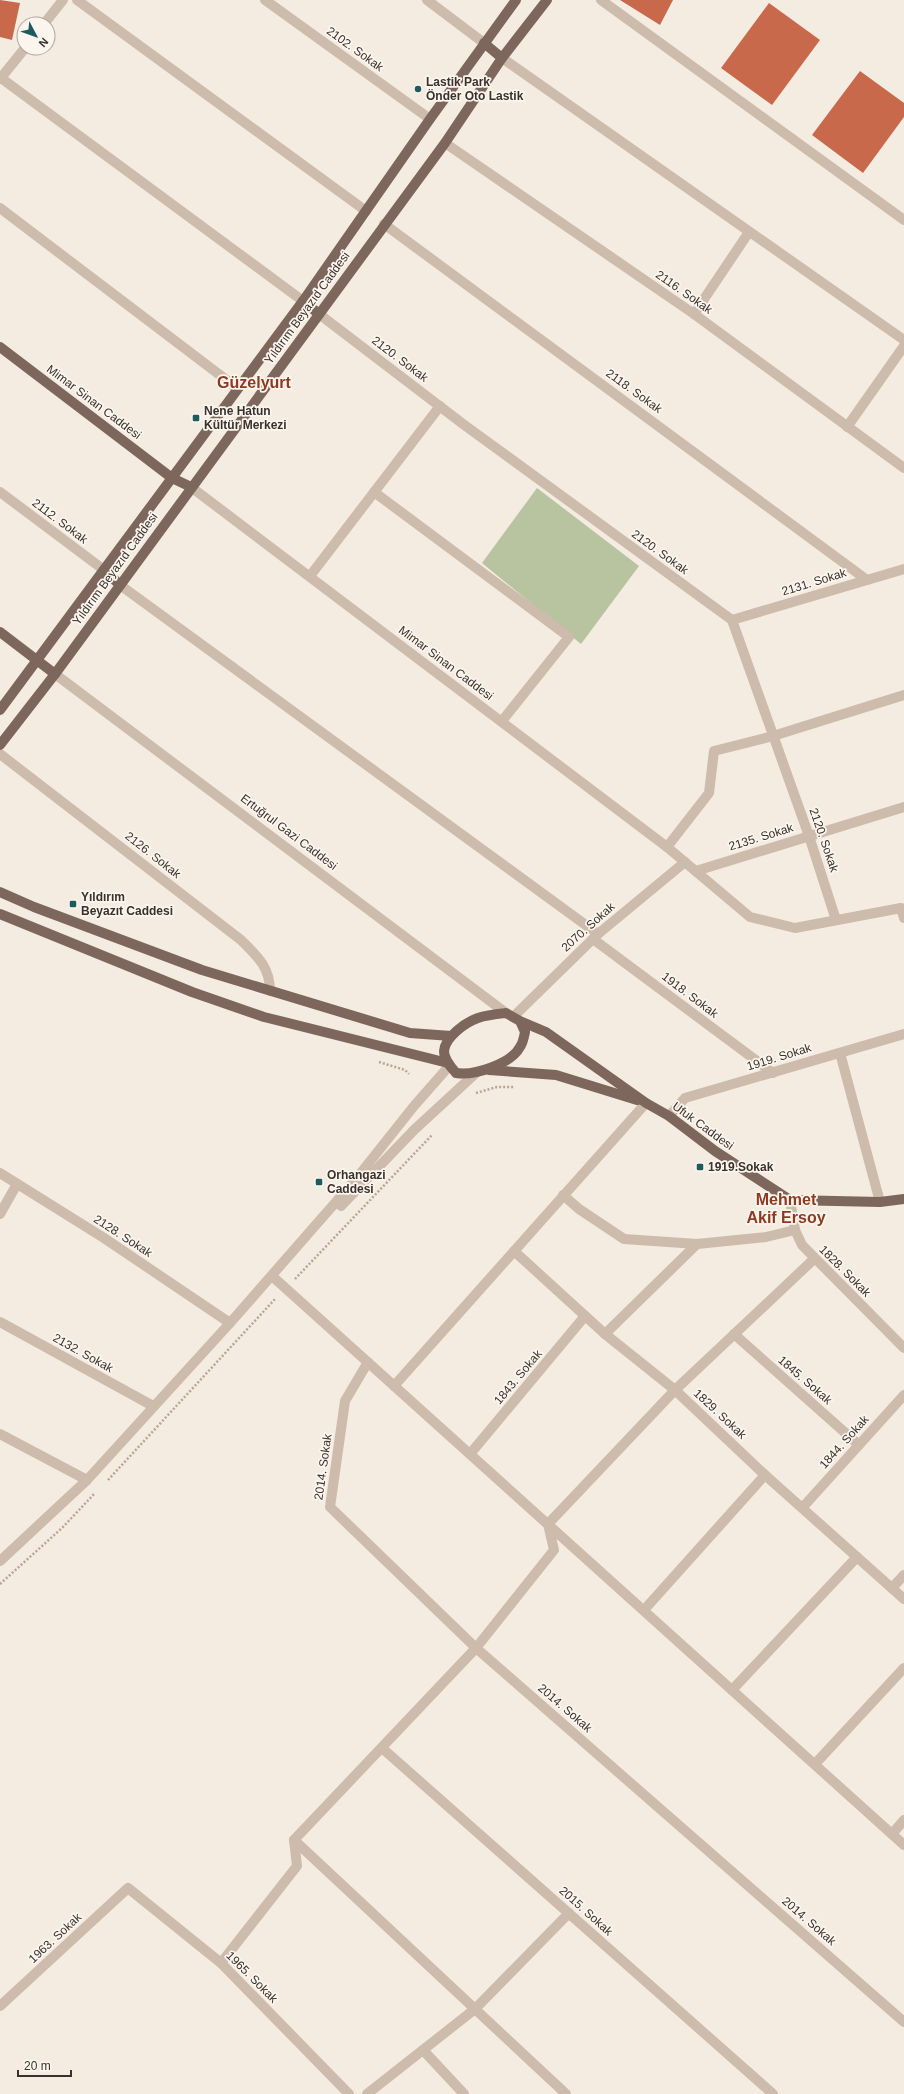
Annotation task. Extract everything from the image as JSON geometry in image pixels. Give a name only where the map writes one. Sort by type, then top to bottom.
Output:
[{"type":"main road","name":"Yıldırım Beyazıd Caddesi","points":[[0,710],[38,661],[302,301],[366,212],[430,118],[516,0]]},
{"type":"main road","name":"Yıldırım Beyazıd Caddesi","points":[[0,745],[55,674],[384,224],[445,143],[502,58],[547,0]]},
{"type":"main road","points":[[484,43],[502,58]]},
{"type":"main road","points":[[302,301],[319,314]]},
{"type":"main road","name":"Mimar Sinan Caddesi","points":[[0,347],[172,478],[191,487]]},
{"type":"main road","points":[[104,570],[120,585]]},
{"type":"main road","points":[[0,632],[55,674]]},
{"type":"main road","points":[[0,892],[34,907],[194,968],[410,1033],[451,1036]]},
{"type":"main road","points":[[0,914],[192,992],[264,1018],[449,1064]]},
{"type":"main road","points":[[481,1071],[512,1057],[520,1047],[525,1032],[513,1017]]},
{"type":"main road","points":[[513,1017],[546,1032],[646,1102],[556,1075],[481,1071],[456,1073],[449,1064],[444,1052],[451,1036],[477,1018],[513,1017]]},
{"type":"main road","name":"Ufuk Caddesi","points":[[646,1102],[669,1116],[715,1151],[790,1200]]},
{"type":"main road","points":[[790,1200],[880,1202],[904,1199]]},
{"type":"street","points":[[50,16],[63,0]]},
{"type":"street","points":[[77,0],[366,212]]},
{"type":"street","name":"2102. Sokak","points":[[265,0],[430,118]]},
{"type":"street","points":[[427,0],[484,43]]},
{"type":"street","points":[[601,0],[904,220]]},
{"type":"street","points":[[19,56],[1,79],[302,301]]},
{"type":"street","points":[[502,58],[904,340]]},
{"type":"street","name":"2116. Sokak","points":[[445,143],[694,314],[904,468]]},
{"type":"street","points":[[0,208],[237,388]]},
{"type":"street","name":"2118. Sokak","points":[[384,224],[867,580]]},
{"type":"street","points":[[694,314],[749,232]]},
{"type":"street","name":"2120. Sokak","points":[[319,314],[440,406],[732,620],[809,836],[836,920]]},
{"type":"street","points":[[847,427],[904,346]]},
{"type":"street","points":[[310,576],[440,406]]},
{"type":"street","name":"Mimar Sinan Caddesi","points":[[191,487],[667,847],[750,917],[795,928],[836,920],[903,911]]},
{"type":"street","name":"2112. Sokak","points":[[0,492],[104,570]]},
{"type":"street","points":[[374,492],[569,637],[502,721]]},
{"type":"street","name":"2131. Sokak","points":[[732,620],[904,568]]},
{"type":"street","name":"1918. Sokak","points":[[120,585],[595,936],[772,1072]]},
{"type":"street","name":"Ertuğrul Gazi Caddesi","points":[[55,674],[513,1017]]},
{"type":"street","points":[[667,847],[709,793],[714,751],[773,736],[904,695]]},
{"type":"street","name":"2126. Sokak","points":[[0,754],[241,940],[259,958],[270,978],[270,991]]},
{"type":"street","name":"2135. Sokak","points":[[696,871],[904,807]]},
{"type":"street","name":"2070. Sokak","points":[[513,1017],[595,936],[685,862]]},
{"type":"street","name":"1919. Sokak","points":[[669,1116],[686,1098],[904,1034]]},
{"type":"street","points":[[840,1053],[880,1202]]},
{"type":"street","points":[[0,1561],[87,1480],[230,1323],[356,1179],[449,1064]]},
{"type":"street","points":[[272,1276],[414,1130],[481,1071]]},
{"type":"street","points":[[394,1386],[646,1102]]},
{"type":"street","name":"2128. Sokak","points":[[0,1173],[104,1238],[230,1323]]},
{"type":"street","points":[[0,1214],[17,1184]]},
{"type":"street","points":[[563,1195],[579,1209],[624,1239],[697,1244],[766,1237],[795,1230]]},
{"type":"street","name":"1828. Sokak","points":[[790,1200],[795,1230],[802,1245],[814,1259],[904,1348]]},
{"type":"street","points":[[605,1334],[697,1244]]},
{"type":"street","name":"1829. Sokak","points":[[514,1251],[605,1334],[675,1390],[765,1475],[858,1556],[904,1599]]},
{"type":"street","points":[[548,1524],[675,1390],[814,1259]]},
{"type":"street","points":[[272,1276],[904,1845]]},
{"type":"street","name":"1843. Sokak","points":[[470,1454],[585,1316]]},
{"type":"street","name":"2132. Sokak","points":[[0,1322],[153,1406]]},
{"type":"street","name":"1845. Sokak","points":[[734,1334],[859,1445]]},
{"type":"street","name":"2014. Sokak","points":[[368,1362],[345,1401],[330,1508],[476,1648],[904,2022]]},
{"type":"street","name":"1844. Sokak","points":[[803,1507],[904,1395]]},
{"type":"street","points":[[0,1434],[87,1480]]},
{"type":"street","points":[[644,1610],[765,1475]]},
{"type":"street","points":[[221,1962],[296,1866],[294,1840],[476,1648],[554,1550],[548,1524]]},
{"type":"street","points":[[732,1690],[858,1556]]},
{"type":"street","points":[[892,1588],[904,1575]]},
{"type":"street","points":[[815,1764],[904,1668]]},
{"type":"street","name":"2015. Sokak","points":[[382,1748],[773,2094]]},
{"type":"street","points":[[892,1834],[904,1820]]},
{"type":"street","points":[[294,1840],[566,2094]]},
{"type":"street","name":"1965. Sokak","points":[[128,1888],[221,1962],[349,2094]]},
{"type":"street","name":"1963. Sokak","points":[[0,2006],[128,1888]]},
{"type":"street","points":[[367,2094],[475,2009],[569,1913]]},
{"type":"street","points":[[423,2050],[464,2094]]},
{"type":"path","points":[[475,1094],[481,1090],[496,1087],[514,1087]]},
{"type":"path","points":[[105,1483],[432,1134]]},
{"type":"path","points":[[0,1584],[62,1528],[100,1488]]},
{"type":"green space","points":[[537,488],[639,566],[581,644],[482,563]]},
{"type":"building","points":[[0,0],[20,3],[12,40],[0,37]]},
{"type":"building","points":[[620,0],[673,0],[660,25]]},
{"type":"building","points":[[769,3],[820,40],[772,105],[721,68]]},
{"type":"building","points":[[860,71],[904,103],[904,117],[863,173],[812,135]]},
{"type":"place","name":"Lastik Park Önder Oto Lastik","points":[[418,89]]},
{"type":"place","name":"Nene Hatun Kültür Merkezi","points":[[196,418]]},
{"type":"place","name":"Yıldırım Beyazıt Caddesi","points":[[73,904]]},
{"type":"place","name":"1919.Sokak","points":[[700,1167]]},
{"type":"place","name":"Orhangazi Caddesi","points":[[319,1182]]},
{"type":"district","name":"Güzelyurt","points":[[254,382]]},
{"type":"district","name":"Mehmet Akif Ersoy","points":[[786,1208]]}]
